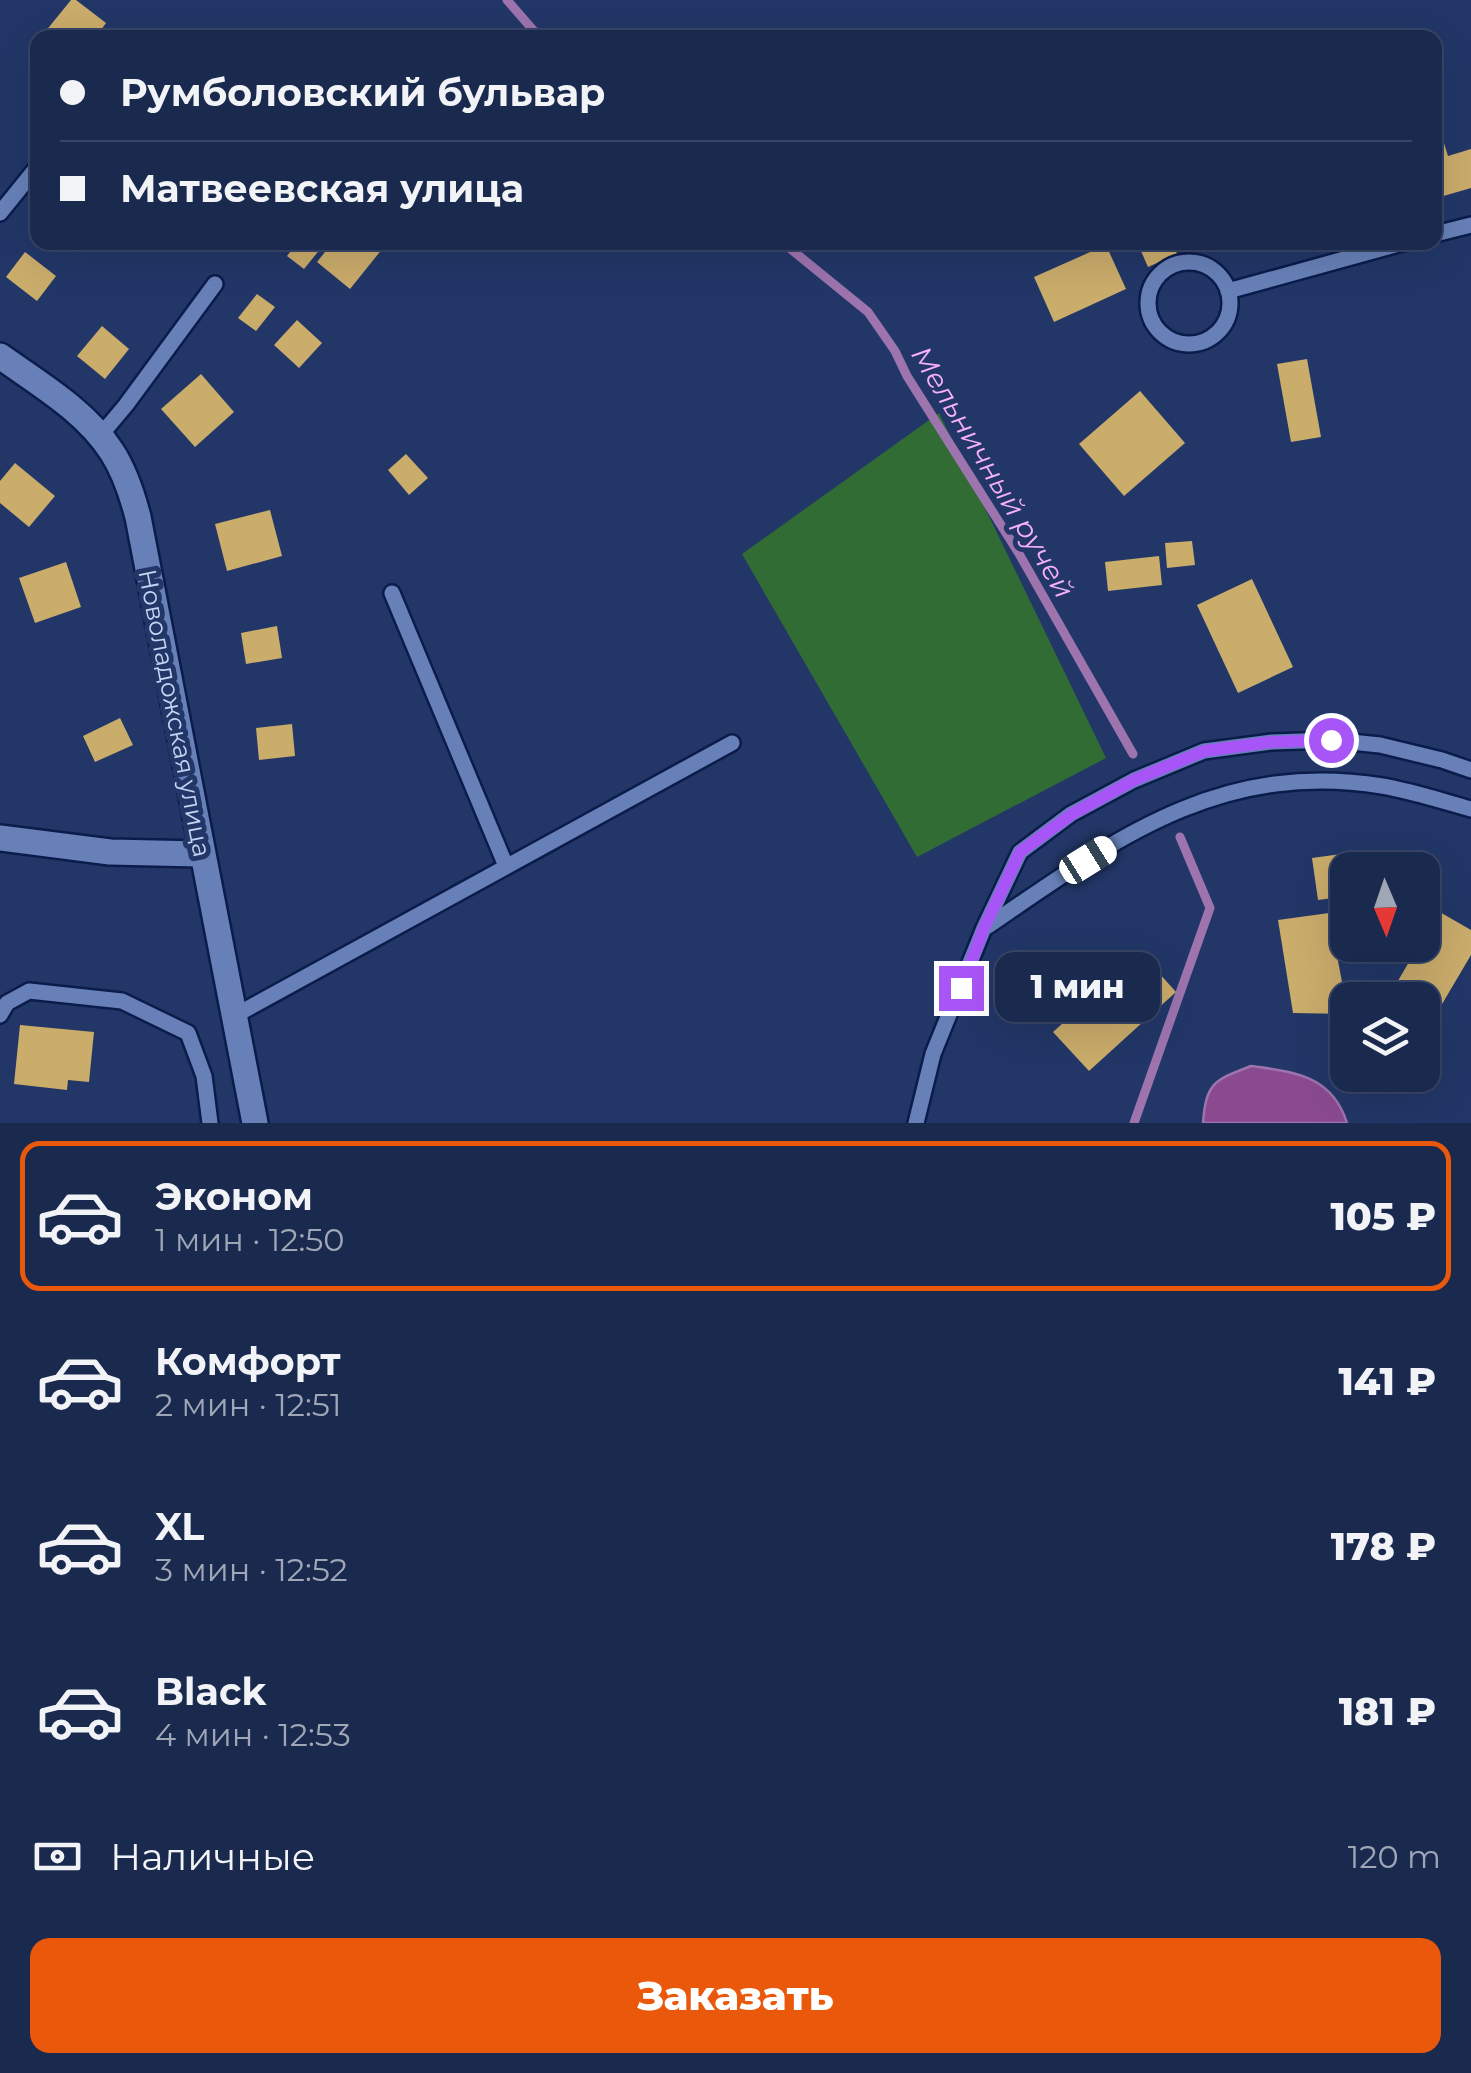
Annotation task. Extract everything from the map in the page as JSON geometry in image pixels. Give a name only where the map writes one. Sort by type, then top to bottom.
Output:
[{"type":"street","name":"Новоладожская улица","points":[[0,356],[90,424],[112,451],[128,482],[138,517],[255,1123]]},
{"type":"street","points":[[0,838],[110,852],[202,854]]},
{"type":"lane","points":[[0,213],[30,176]]},
{"type":"lane","points":[[1442,232],[1471,224]]},
{"type":"lane","points":[[1228,292],[1378,250]]},
{"type":"lane","points":[[1196,262],[1222,278],[1228,292],[1226,321],[1204,341],[1174,342],[1152,322],[1149,292],[1167,268],[1196,262]]},
{"type":"lane","points":[[100,436],[215,284]]},
{"type":"lane","points":[[392,592],[506,866]]},
{"type":"lane","points":[[916,1123],[933,1054],[984,928],[1020,852],[1072,814],[1134,780],[1204,751],[1272,742],[1331,740],[1380,745],[1471,770]]},
{"type":"lane","points":[[234,1016],[732,743]]},
{"type":"lane","points":[[984,928],[1121,839],[1186,806],[1230,792],[1283,782],[1331,782],[1383,786],[1471,809]]},
{"type":"lane","points":[[0,1014],[7,1003],[29,992],[122,1002],[188,1033],[204,1076],[210,1123]]},
{"type":"green space","points":[[939,413],[1106,758],[917,857],[742,554]]},
{"type":"shaded area","points":[[1251,1066],[1296,1074],[1321,1085],[1332,1095],[1347,1123],[1203,1123],[1207,1099],[1215,1084]]},
{"type":"building","points":[[71,0],[106,23],[101,30],[47,30]]},
{"type":"building","points":[[1442,137],[1448,156],[1471,149],[1471,188],[1442,196]]},
{"type":"building","points":[[292,250],[319,250],[304,269],[287,256]]},
{"type":"building","points":[[327,250],[381,250],[350,289],[317,262]]},
{"type":"building","points":[[1095,250],[1108,250],[1126,289],[1054,322],[1034,277]]},
{"type":"building","points":[[1141,250],[1175,250],[1177,254],[1148,267]]},
{"type":"building","points":[[25,252],[56,276],[37,301],[6,277]]},
{"type":"building","points":[[257,294],[275,307],[256,331],[238,318]]},
{"type":"building","points":[[297,320],[322,343],[299,368],[274,345]]},
{"type":"building","points":[[102,326],[129,349],[105,379],[77,356]]},
{"type":"building","points":[[1307,359],[1321,437],[1291,442],[1277,364]]},
{"type":"building","points":[[201,374],[234,412],[195,447],[161,409]]},
{"type":"building","points":[[1140,391],[1185,443],[1124,496],[1079,444]]},
{"type":"building","points":[[406,454],[428,478],[409,495],[388,470]]},
{"type":"building","points":[[15,463],[55,496],[29,527],[0,503],[0,481]]},
{"type":"building","points":[[270,510],[282,556],[227,571],[215,524]]},
{"type":"building","points":[[1192,541],[1195,565],[1167,568],[1165,543]]},
{"type":"building","points":[[1159,556],[1162,585],[1108,591],[1105,562]]},
{"type":"building","points":[[66,562],[81,607],[35,623],[19,578]]},
{"type":"building","points":[[1252,579],[1293,667],[1238,693],[1197,605]]},
{"type":"building","points":[[277,626],[282,658],[246,664],[241,633]]},
{"type":"building","points":[[120,718],[133,745],[95,762],[83,736]]},
{"type":"building","points":[[292,724],[295,756],[259,760],[256,728]]},
{"type":"building","points":[[1330,856],[1330,898],[1318,900],[1312,858]]},
{"type":"building","points":[[1440,912],[1471,930],[1471,955],[1440,1008],[1440,982],[1397,982],[1409,962],[1440,962]]},
{"type":"building","points":[[1329,913],[1330,962],[1338,962],[1342,982],[1330,982],[1330,1014],[1293,1013],[1278,920]]},
{"type":"building","points":[[1141,953],[1176,992],[1089,1071],[1053,1032]]},
{"type":"building","points":[[20,1025],[94,1032],[89,1082],[68,1080],[67,1090],[14,1084]]},
{"type":"waterway","name":"Мельничный ручей","points":[[507,0],[533,30]]},
{"type":"waterway","name":"Мельничный ручей","points":[[792,250],[868,312],[895,351],[1018,552],[1133,754]]},
{"type":"waterway","name":"Мельничный ручей","points":[[1134,1123],[1210,908],[1180,837]]},
{"type":"route","points":[[961,988],[1020,852],[1072,814],[1134,780],[1204,751],[1272,742],[1331,740]]}]
